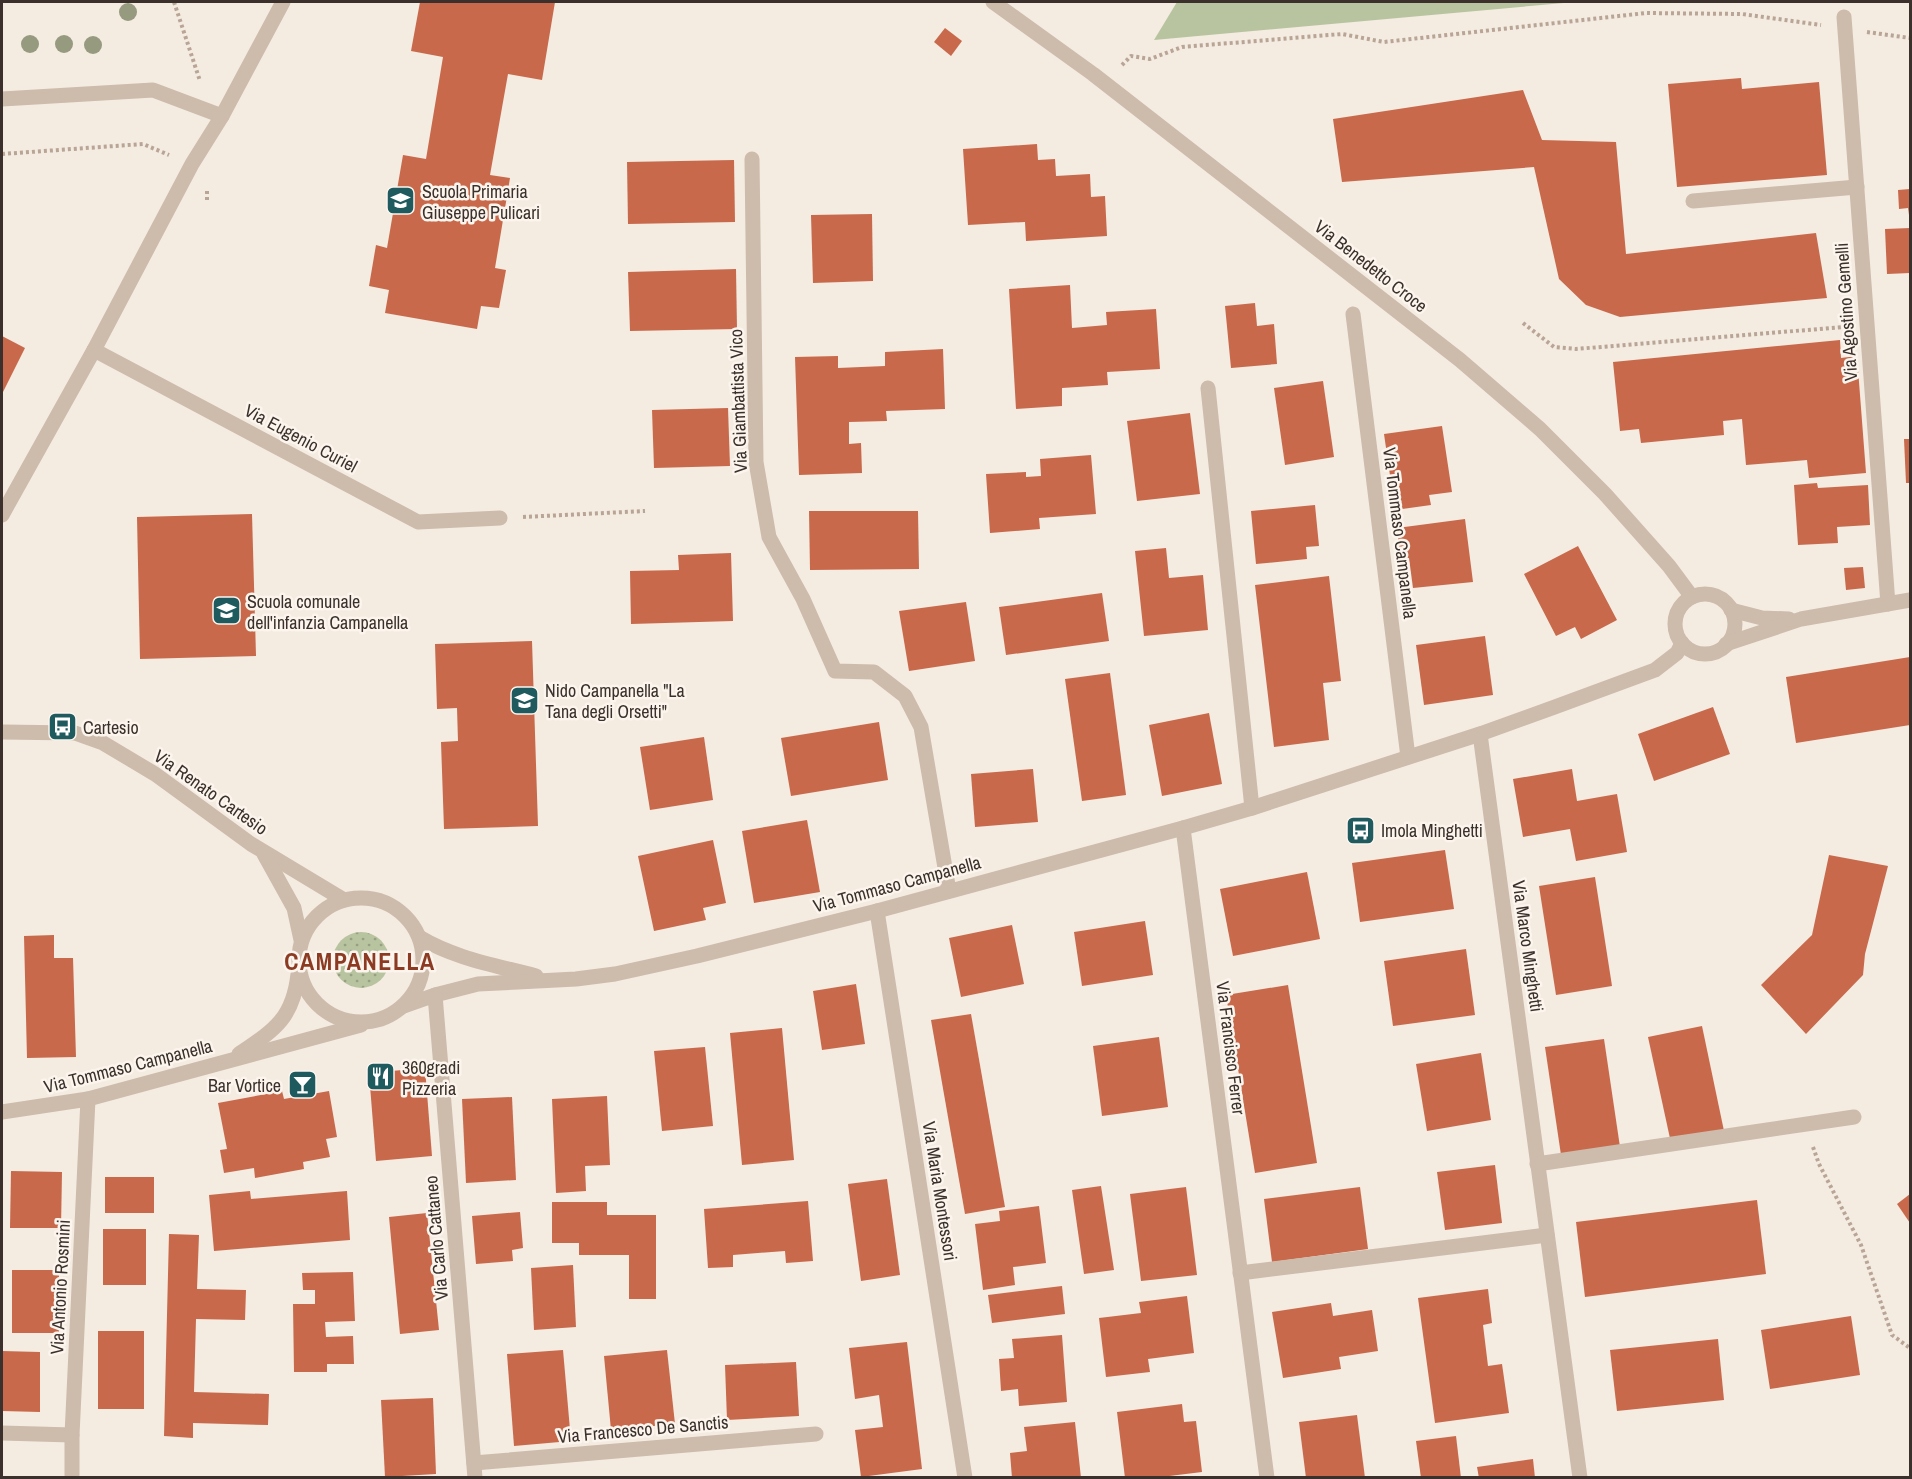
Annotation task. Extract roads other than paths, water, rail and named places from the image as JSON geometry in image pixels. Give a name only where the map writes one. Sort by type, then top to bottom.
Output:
[{"type":"street","points":[[2,515],[94,350],[192,164],[222,116],[283,2]]},
{"type":"street","name":"Via Benedetto Croce","points":[[993,2],[1093,74],[1460,360],[1540,429],[1605,494],[1669,566],[1692,597]]},
{"type":"street","name":"Via Agostino Gemelli","points":[[1845,23],[1888,604]]},
{"type":"street","points":[[2,99],[153,90],[222,116]]},
{"type":"street","name":"Via Giambattista Vico","points":[[752,159],[756,462],[769,537],[803,599],[835,671],[873,672],[905,696],[921,727],[949,891]]},
{"type":"street","points":[[1693,201],[1857,187]]},
{"type":"street","name":"Via Tommaso Campanella","points":[[1353,314],[1408,757]]},
{"type":"street","name":"Via Eugenio Curiel","points":[[94,350],[418,522],[500,518]]},
{"type":"street","points":[[1208,388],[1252,808]]},
{"type":"street","points":[[1710,594],[1726,603],[1731,610],[1734,628],[1726,644],[1718,650],[1699,653],[1682,643],[1675,626],[1676,617],[1679,609],[1692,597],[1710,594]]},
{"type":"street","points":[[1726,644],[1801,619],[1911,600]]},
{"type":"street","points":[[1731,610],[1762,618],[1801,619]]},
{"type":"street","name":"Via Tommaso Campanella","points":[[404,1006],[478,984],[576,979],[696,956],[877,911],[1183,828],[1480,734],[1655,670],[1677,653],[1682,643]]},
{"type":"street","name":"Via Renato Cartesio","points":[[2,732],[75,733],[103,743],[155,774],[262,852],[344,900]]},
{"type":"street","name":"Via Marco Minghetti","points":[[1480,734],[1580,1478]]},
{"type":"street","name":"Via Francisco Ferrer","points":[[1183,828],[1267,1478]]},
{"type":"street","name":"Via Renato Cartesio","points":[[262,852],[294,908],[301,940]]},
{"type":"street","name":"Via Renato Cartesio","points":[[298,971],[301,940],[311,922],[325,909],[344,900],[362,898],[380,900],[396,909],[410,921],[419,937]]},
{"type":"street","name":"Via Maria Montessori","points":[[877,911],[965,1478]]},
{"type":"street","points":[[298,971],[306,991],[320,1008],[339,1019],[360,1023],[381,1019],[394,1014],[404,1006],[416,991],[422,973],[423,955],[419,937]]},
{"type":"street","name":"Via Tommaso Campanella","points":[[419,937],[439,949],[470,960],[548,979]]},
{"type":"street","name":"Via Tommaso Campanella","points":[[229,1061],[267,1035],[288,1011],[296,994],[298,971]]},
{"type":"street","name":"Via Carlo Cattaneo","points":[[435,995],[475,1470]]},
{"type":"street","name":"Via Tommaso Campanella","points":[[2,1112],[88,1099],[381,1019]]},
{"type":"street","name":"Via Antonio Rosmini","points":[[72,1478],[72,1435],[88,1099]]},
{"type":"street","points":[[1538,1164],[1854,1117]]},
{"type":"street","points":[[1240,1273],[1547,1235]]},
{"type":"street","points":[[2,1433],[72,1435]]},
{"type":"street","name":"Via Francesco De Sanctis","points":[[475,1470],[816,1434]]},
{"type":"place","name":"Scuola Primaria Giuseppe Pulicari","points":[[401,201]]},
{"type":"place","name":"Scuola comunale dell'infanzia Campanella","points":[[226,611]]},
{"type":"place","name":"Nido Campanella \"La Tana degli Orsetti\"","points":[[524,700]]},
{"type":"place","name":"Cartesio","points":[[62,727]]},
{"type":"place","name":"Imola Minghetti","points":[[1360,830]]},
{"type":"place","name":"360gradi Pizzeria","points":[[381,1077]]},
{"type":"place","name":"Bar Vortice","points":[[302,1085]]},
{"type":"district","name":"CAMPANELLA","points":[[360,961]]}]
